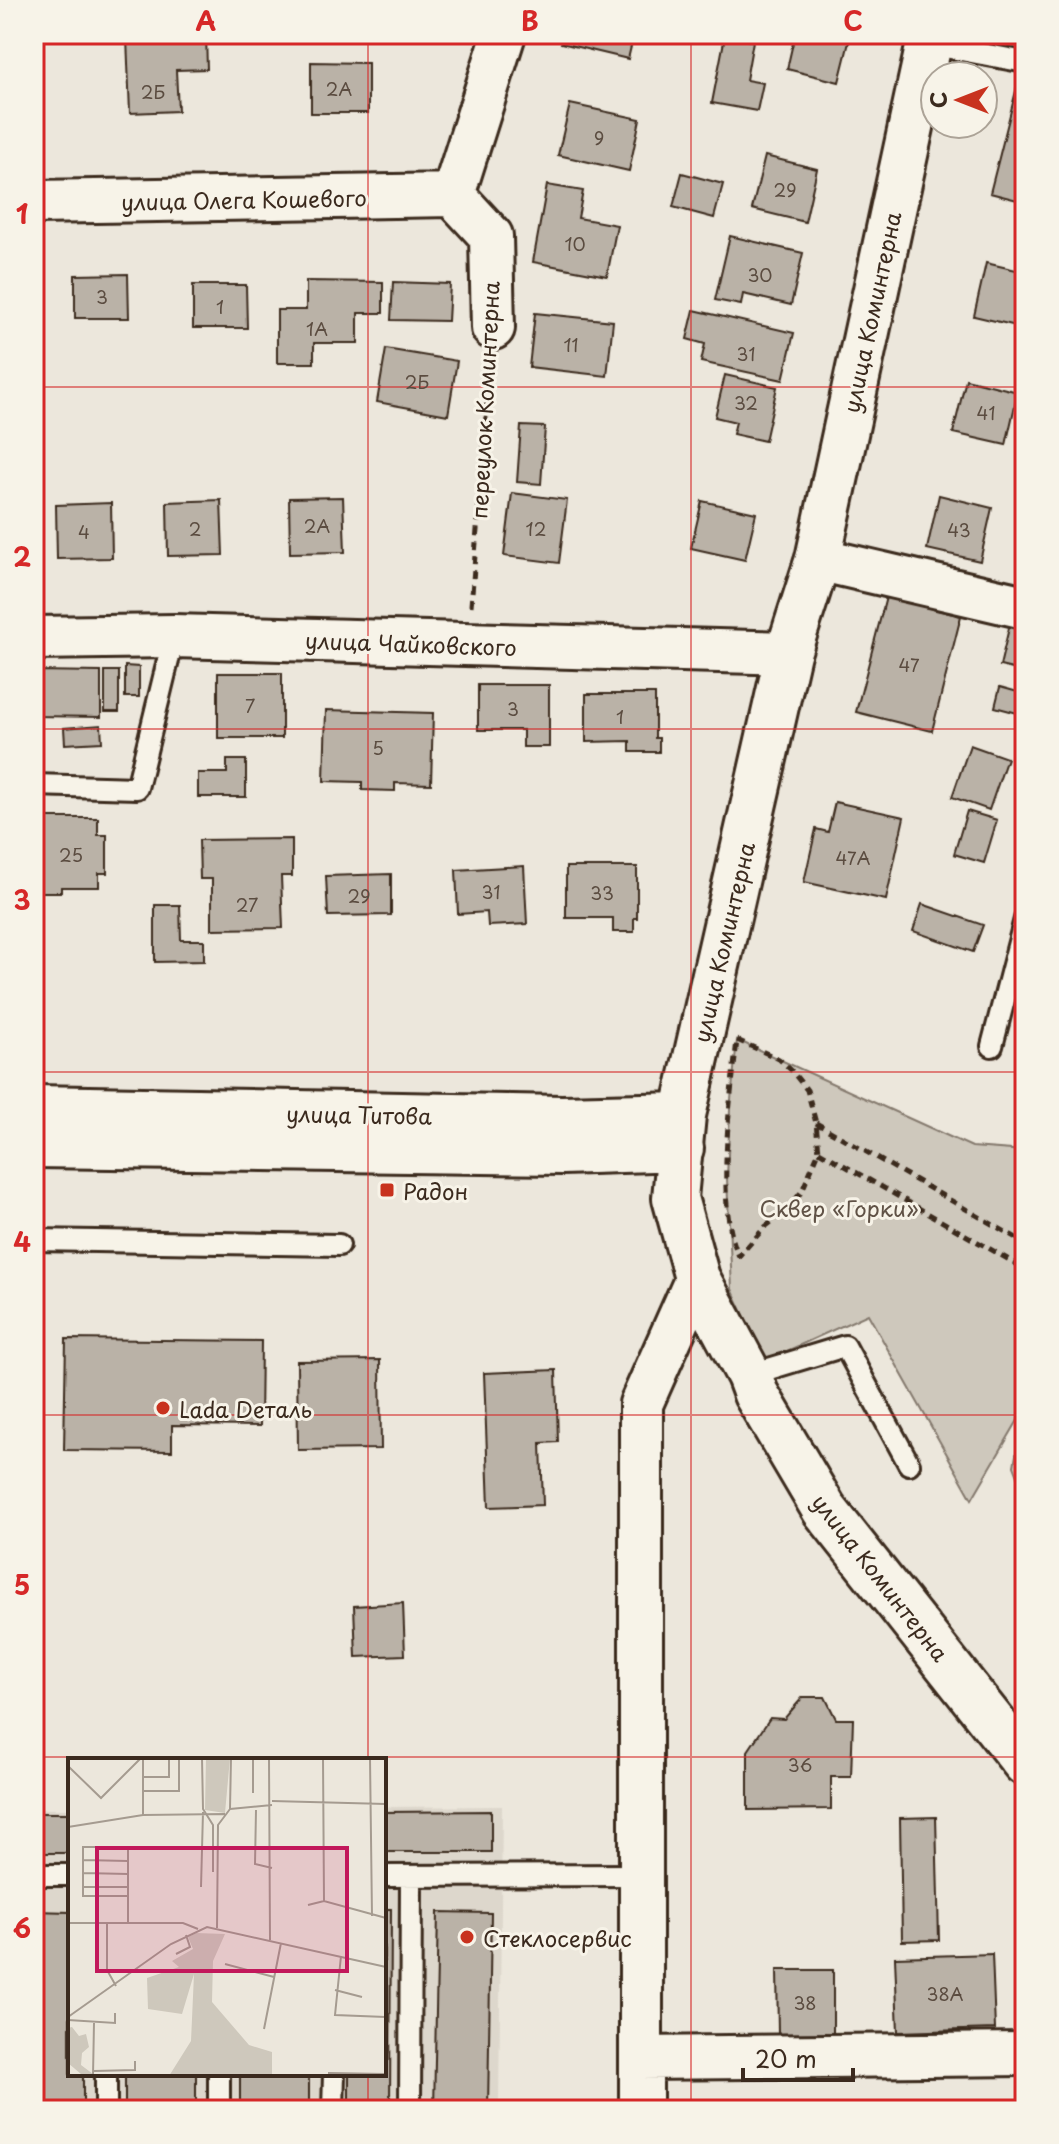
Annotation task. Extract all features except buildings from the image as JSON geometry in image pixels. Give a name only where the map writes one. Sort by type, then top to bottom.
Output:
[{"type":"street","points":[[453,195],[504,34]]},
{"type":"street","name":"улица Коминтерна","points":[[930,39],[818,559],[788,653],[682,1132],[675,1198],[697,1278],[756,1394],[824,1509],[1025,1763]]},
{"type":"street","name":"улица Олега Кошевого","points":[[34,202],[453,195]]},
{"type":"street","name":"переулок Коминтерна","points":[[453,195],[491,236],[493,328]]},
{"type":"street","points":[[818,559],[1025,607]]},
{"type":"street","name":"улица Чайковского","points":[[34,638],[174,636],[788,653]]},
{"type":"street","name":"улица Титова","points":[[34,1108],[562,1118],[682,1132]]},
{"type":"street","name":"улица Титова","points":[[34,1145],[562,1152],[682,1132]]},
{"type":"street","points":[[641,2110],[641,1404],[697,1278]]},
{"type":"street","points":[[641,2058],[1025,2054]]},
{"type":"lane","points":[[930,39],[1025,62]]},
{"type":"lane","points":[[34,785],[137,788],[174,636]]},
{"type":"lane","points":[[992,1046],[1025,919]]},
{"type":"lane","points":[[34,1240],[339,1245]]},
{"type":"lane","points":[[749,1375],[845,1346],[909,1464]]},
{"type":"lane","points":[[34,1875],[68,1875]]},
{"type":"lane","points":[[386,1876],[641,1875]]},
{"type":"lane","points":[[410,2110],[411,1876]]},
{"type":"lane","points":[[106,2076],[106,2110]]},
{"type":"lane","points":[[219,2076],[219,2110]]},
{"type":"lane","points":[[333,2110],[334,2076]]},
{"type":"path","name":"переулок Коминтерна","points":[[468,644],[493,328]]},
{"type":"path","points":[[737,1040],[779,1059],[807,1090],[816,1123],[819,1151],[802,1191],[788,1209],[765,1227],[739,1256],[729,1236],[727,1178],[737,1040]]},
{"type":"path","points":[[816,1123],[1025,1243]]},
{"type":"path","points":[[819,1151],[1025,1269]]},
{"type":"shaded area","points":[[502,1806],[499,2110],[34,2110],[34,1809],[68,1809],[68,2076],[386,2076],[386,1807]]},
{"type":"green space","name":"Сквер «Горки»","points":[[737,1040],[972,1147],[1025,1151],[1025,1495],[1014,1466],[1024,1410],[972,1499],[868,1314],[765,1361],[732,1289],[727,1178]]},
{"type":"place","name":"Радон","points":[[387,1190]]},
{"type":"place","name":"Lada Dеталь","points":[[163,1408]]},
{"type":"place","name":"Стеклосервис","points":[[467,1937]]}]
